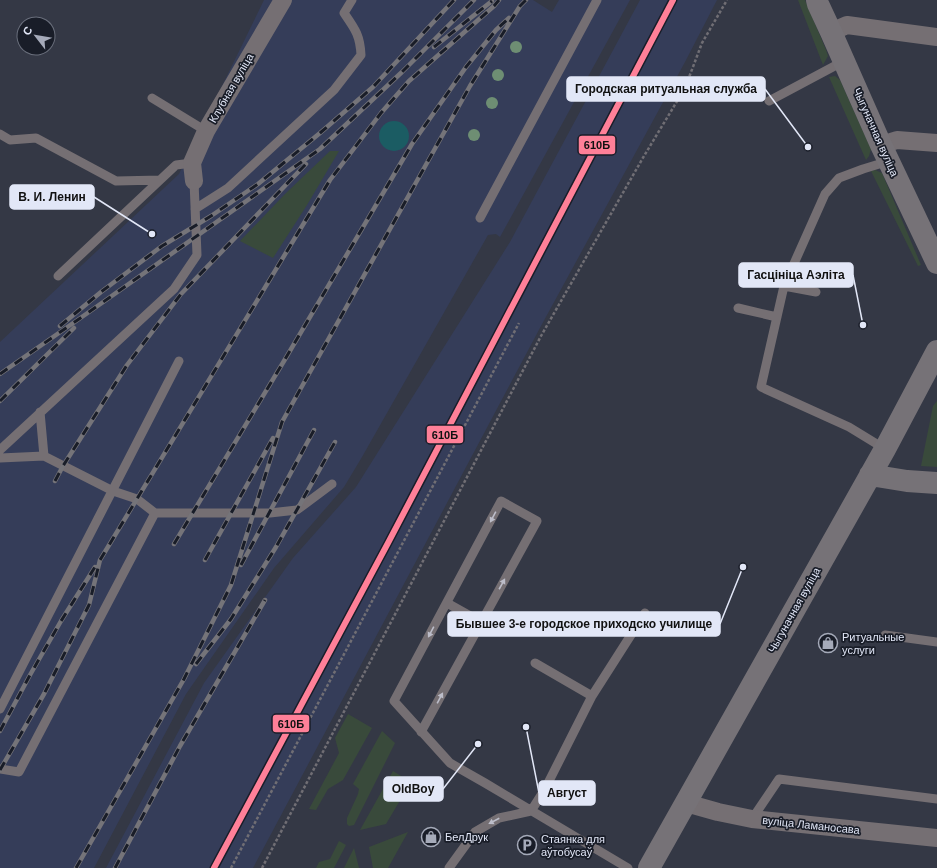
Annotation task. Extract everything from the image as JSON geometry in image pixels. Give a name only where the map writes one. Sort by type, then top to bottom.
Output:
[{"type":"street","name":"Клубная вуліца","points":[[193,172],[206,131],[283,0]]},
{"type":"street","name":"Чыгуначная вуліца","points":[[816,0],[885,153],[937,263]]},
{"type":"street","points":[[831,32],[847,25],[937,37]]},
{"type":"street","points":[[885,153],[897,140],[937,143]]},
{"type":"street","name":"Чыгуначная вуліца","points":[[649,868],[870,475],[937,351]]},
{"type":"street","points":[[870,475],[907,481],[937,483]]},
{"type":"street","name":"вуліца Ламаносава","points":[[686,803],[718,812],[752,818],[937,838]]},
{"type":"lane","points":[[195,209],[228,188],[334,90],[361,55],[360,43],[355,29],[344,13],[352,0]]},
{"type":"lane","points":[[480,218],[596,0]]},
{"type":"lane","points":[[769,101],[844,61]]},
{"type":"lane","points":[[152,98],[206,131]]},
{"type":"lane","points":[[0,134],[10,140],[36,138],[116,181],[160,180]]},
{"type":"lane","points":[[884,449],[849,427],[761,387],[784,286],[825,194],[839,178],[863,169],[885,153]]},
{"type":"lane","points":[[0,450],[174,289],[197,255],[193,172],[176,165],[58,276]]},
{"type":"lane","points":[[784,286],[816,292]]},
{"type":"lane","points":[[738,308],[777,317]]},
{"type":"lane","points":[[0,709],[179,361]]},
{"type":"lane","points":[[40,412],[44,456]]},
{"type":"lane","points":[[0,458],[44,456],[112,491],[137,499],[155,513],[270,513],[297,510],[332,484]]},
{"type":"lane","points":[[422,732],[537,521],[501,501],[394,701],[422,732],[450,763],[628,868]]},
{"type":"lane","points":[[0,769],[19,772],[155,513]]},
{"type":"lane","points":[[447,603],[482,622]]},
{"type":"lane","points":[[449,868],[475,832],[499,818],[531,811],[592,696],[645,613]]},
{"type":"lane","points":[[884,635],[937,642]]},
{"type":"lane","points":[[535,663],[592,696]]},
{"type":"lane","points":[[752,818],[779,779],[937,799]]},
{"type":"path","points":[[262,868],[541,336],[644,156],[685,88],[702,43],[727,0]]},
{"type":"path","points":[[231,868],[519,323]]},
{"type":"shaded area","points":[[264,0],[533,0],[552,12],[559,0],[630,0],[500,237],[496,234],[488,235],[344,487],[274,568],[186,694],[94,868],[0,868],[0,342],[179,174]]},
{"type":"shaded area","points":[[640,0],[717,0],[685,62],[541,326],[253,868],[106,868],[204,683],[293,558],[356,487],[510,242]]},
{"type":"shaded area","points":[[798,0],[805,0],[826,50],[828,56],[823,65]]},
{"type":"shaded area","points":[[835,76],[840,80],[871,149],[866,160],[829,77]]},
{"type":"shaded area","points":[[394,121],[400,122],[408,130],[408,142],[400,150],[394,151],[388,150],[380,142],[379,136],[380,130],[388,122]]},
{"type":"shaded area","points":[[330,151],[339,151],[273,258],[240,241],[285,194]]},
{"type":"shaded area","points":[[875,170],[882,173],[921,265],[918,266],[871,171]]},
{"type":"shaded area","points":[[937,401],[937,467],[921,466],[933,406]]},
{"type":"shaded area","points":[[348,714],[372,728],[343,780],[328,789],[316,810],[309,809],[339,753],[335,738]]},
{"type":"shaded area","points":[[382,731],[395,743],[354,825],[349,826],[347,824],[347,818],[359,789],[353,784]]},
{"type":"shaded area","points":[[393,771],[411,782],[386,824],[360,830]]},
{"type":"shaded area","points":[[408,832],[388,868],[373,868],[369,847]]},
{"type":"shaded area","points":[[339,841],[346,845],[334,868],[316,868],[319,862],[330,859]]},
{"type":"shaded area","points":[[354,848],[359,868],[344,868]]},
{"type":"railway","points":[[60,326],[101,292],[162,246],[211,216],[258,184],[320,133],[373,87],[454,0]]},
{"type":"railway","points":[[0,374],[320,149],[402,72],[474,0]]},
{"type":"railway","points":[[0,770],[44,694],[89,605],[100,560],[330,180],[381,113],[409,81],[499,0]]},
{"type":"railway","points":[[76,868],[184,679],[231,585],[282,422],[470,86],[520,6],[526,0]]},
{"type":"railway","points":[[434,47],[492,1]]},
{"type":"railway","points":[[174,544],[412,144],[466,67],[496,30],[509,18]]},
{"type":"railway","points":[[55,481],[127,365],[181,294],[306,164]]},
{"type":"railway","points":[[0,401],[74,328]]},
{"type":"railway","points":[[241,565],[314,430]]},
{"type":"railway","points":[[205,560],[273,438]]},
{"type":"railway","points":[[196,664],[231,619],[276,547],[335,442]]},
{"type":"railway","points":[[0,731],[61,621],[95,567]]},
{"type":"railway","points":[[115,868],[180,746],[265,600]]},
{"type":"transit line","name":"610Б","points":[[214,868],[388,543],[673,0]]},
{"type":"place","name":"Городская ритуальная служба","points":[[808,147]]},
{"type":"place","name":"В. И. Ленин","points":[[152,234]]},
{"type":"place","name":"Гасцініца Аэліта","points":[[863,325]]},
{"type":"place","name":"Бывшее 3-е городское приходско училище","points":[[743,567]]},
{"type":"place","name":"Ритуальные услуги","points":[[828,643]]},
{"type":"place","name":"Август","points":[[526,727]]},
{"type":"place","name":"OldBoy","points":[[478,744]]},
{"type":"place","name":"БелДрук","points":[[431,837]]},
{"type":"place","name":"Стаянка для аўтобусаў","points":[[527,845]]}]
